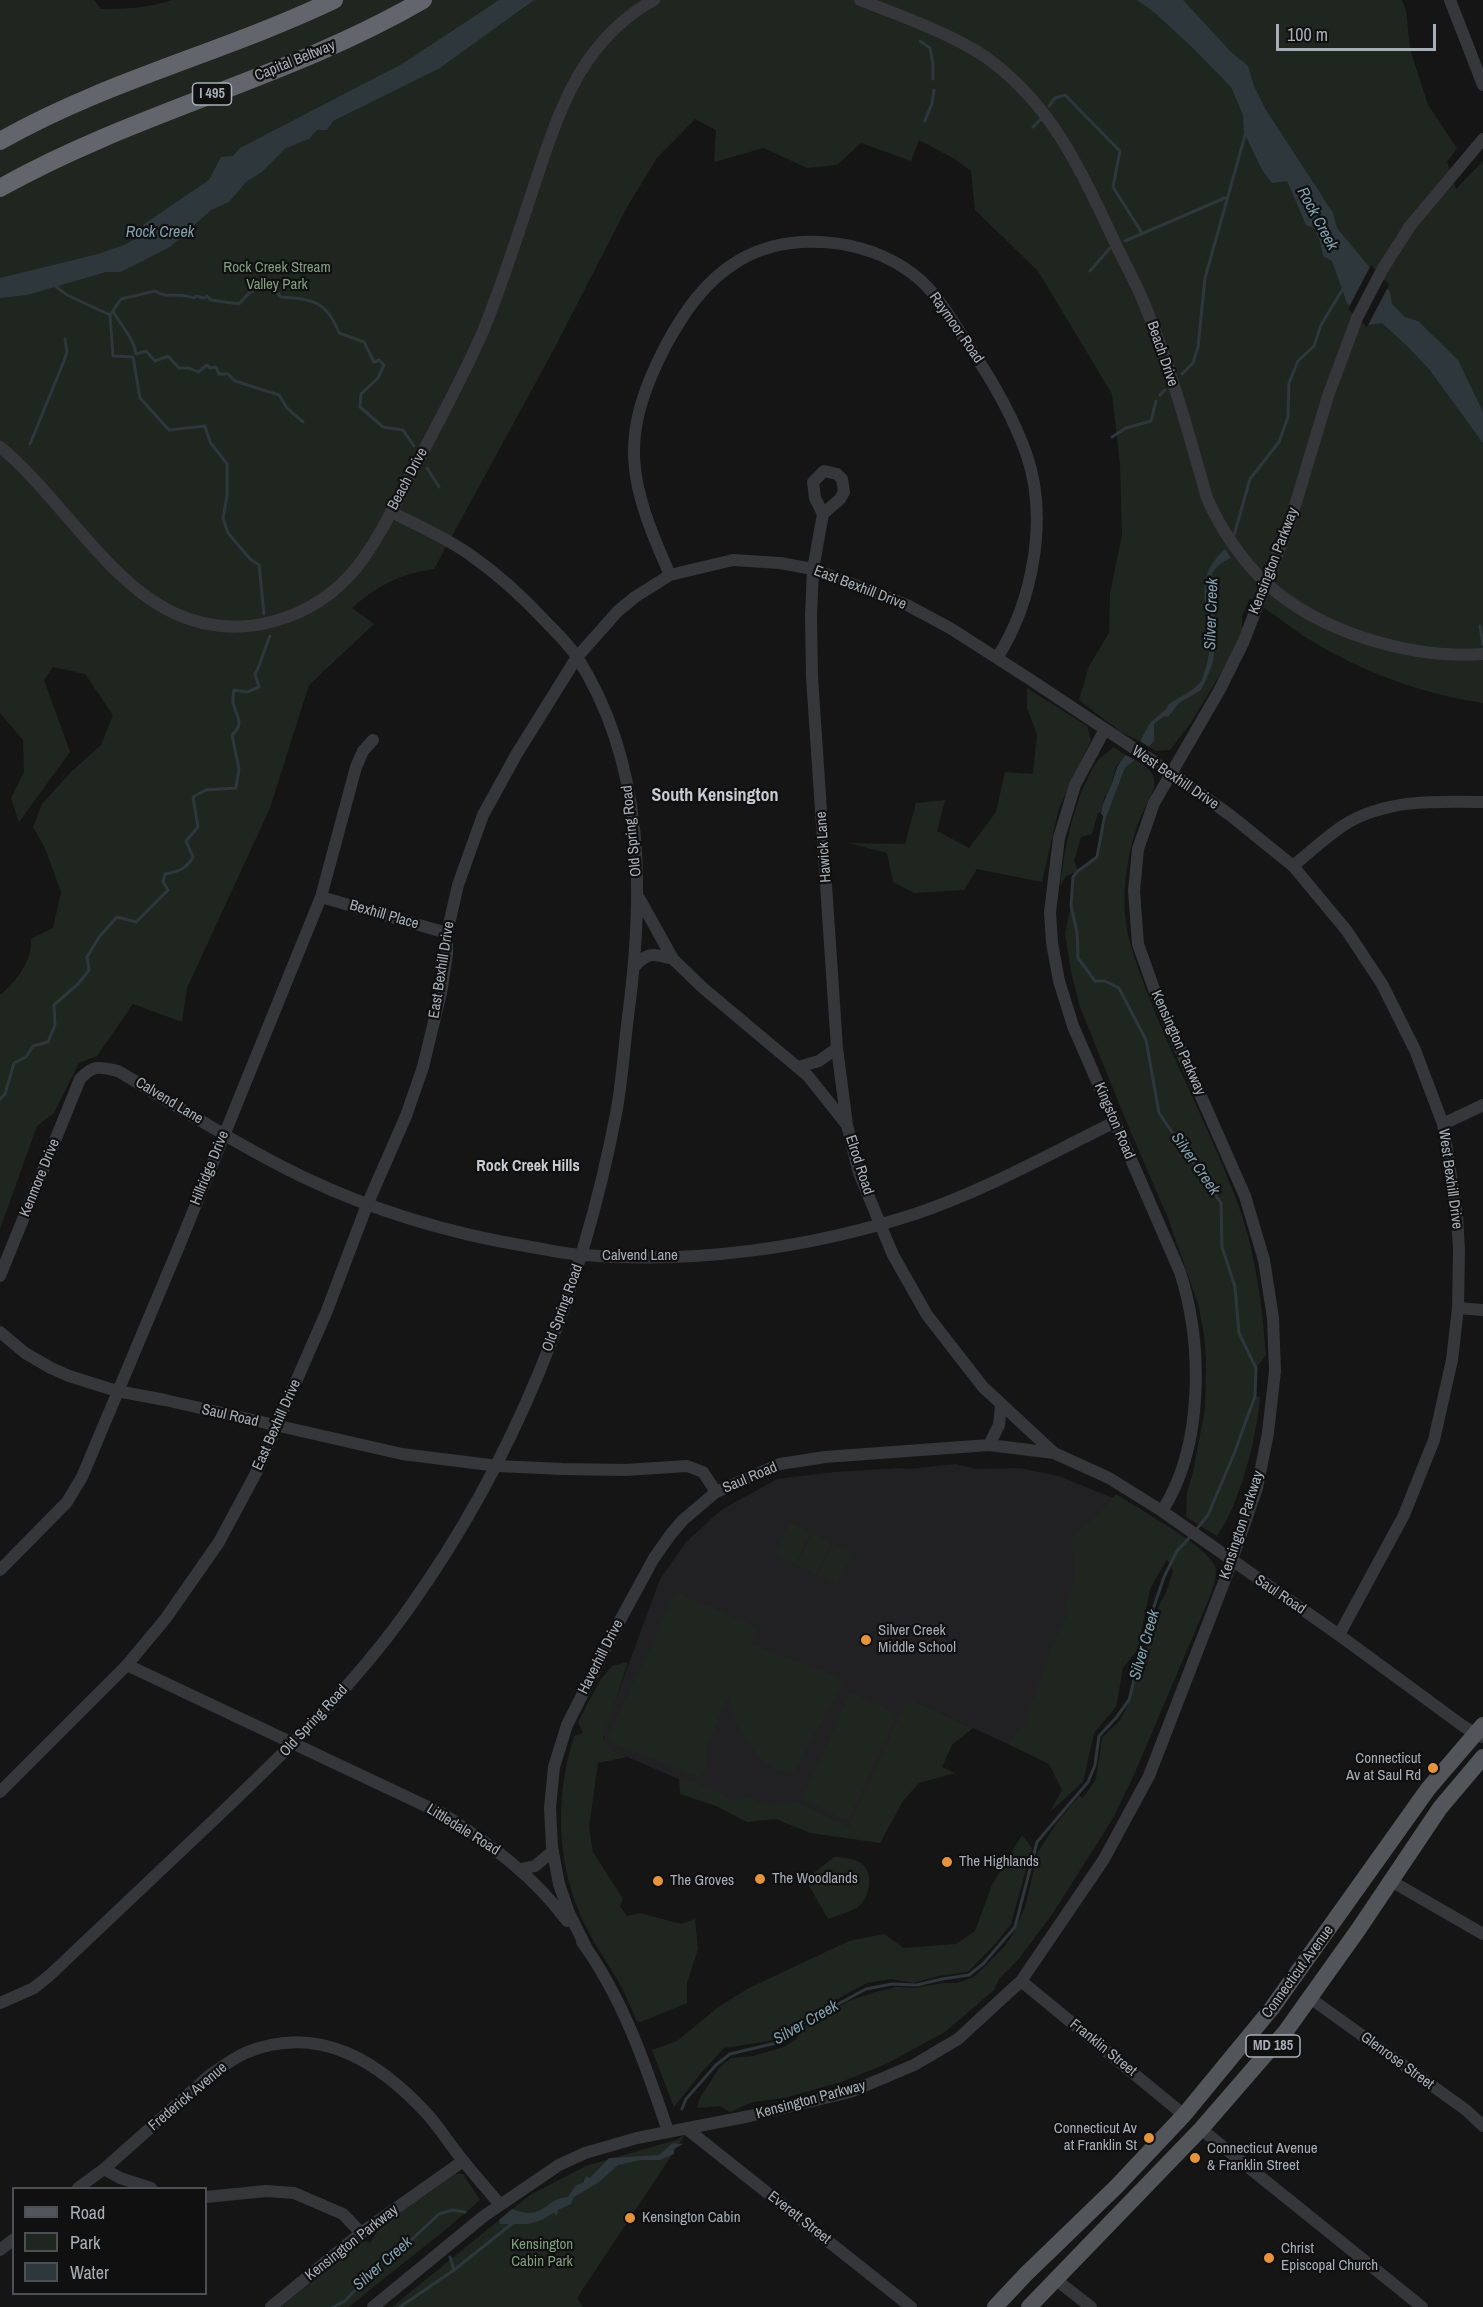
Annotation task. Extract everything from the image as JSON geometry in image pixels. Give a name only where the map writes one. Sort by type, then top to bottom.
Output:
[{"type":"highway","points":[[0,141],[134,80],[334,0]]},
{"type":"highway","name":"Capital Beltway","points":[[0,188],[73,149],[339,43],[392,18],[423,0]]},
{"type":"main road","name":"Connecticut Avenue","points":[[995,2307],[1184,2115],[1295,1977],[1428,1789],[1480,1732]]},
{"type":"main road","name":"Connecticut Avenue","points":[[1029,2307],[1201,2129],[1286,2031],[1440,1808],[1483,1757]]},
{"type":"main road","points":[[1201,2129],[1199,2124],[1205,2108],[1234,2073],[1236,2053]]},
{"type":"main road","points":[[1158,2175],[1161,2163],[1189,2129],[1189,2121],[1184,2115]]},
{"type":"street","name":"Beach Drive","points":[[0,447],[34,478],[104,558],[140,592],[174,613],[210,625],[247,627],[296,614],[315,605],[332,592],[358,565],[391,512],[454,392],[484,329],[548,145],[585,65],[603,39],[627,17],[654,0]]},
{"type":"street","name":"Beach Drive","points":[[860,0],[971,48],[989,60],[1030,95],[1047,116],[1079,167],[1146,307],[1169,371],[1207,498],[1221,524],[1247,561],[1267,584],[1290,602],[1338,628],[1402,649],[1465,655],[1483,654]]},
{"type":"street","points":[[1450,0],[1483,85]]},
{"type":"street","name":"Kensington Parkway","points":[[373,2307],[500,2205],[560,2165],[585,2153],[608,2145],[668,2131],[687,2129],[850,2092],[914,2065],[958,2039],[1021,1982],[1104,1859],[1149,1776],[1232,1562],[1257,1488],[1268,1433],[1275,1371],[1273,1318],[1264,1260],[1245,1196],[1155,992],[1138,944],[1134,891],[1138,849],[1154,803],[1225,681],[1267,584],[1291,519],[1331,386],[1357,318],[1382,270],[1410,226],[1483,139]]},
{"type":"street","name":"Raymoor Road","points":[[670,575],[647,524],[634,476],[634,447],[638,411],[654,368],[676,326],[689,305],[711,282],[738,261],[756,253],[792,243],[850,245],[886,257],[914,274],[937,297],[995,385],[1012,417],[1027,455],[1036,511],[1035,552],[1025,596],[1003,648],[996,658]]},
{"type":"street","name":"Old Spring Road","points":[[0,2003],[34,1988],[50,1974],[295,1743],[339,1696],[407,1612],[447,1553],[498,1466],[537,1377],[582,1255],[616,1112],[635,966],[638,897],[632,805],[622,756],[612,728],[577,657],[566,642],[523,597],[467,553],[391,512]]},
{"type":"street","name":"Hawick Lane","points":[[823,514],[813,569],[812,677],[837,1048],[847,1125]]},
{"type":"street","name":"East Bexhill Drive","points":[[0,1792],[127,1665],[166,1618],[219,1542],[256,1473],[326,1313],[367,1205],[406,1116],[423,1067],[441,993],[447,954],[447,933],[458,885],[483,815],[516,755],[577,657],[618,611],[635,597],[670,575],[733,560],[780,563],[813,569],[907,605],[950,628],[1104,731]]},
{"type":"street","name":"West Bexhill Drive","points":[[1104,731],[1147,757],[1230,815],[1293,866],[1347,931],[1382,984],[1415,1050],[1443,1124],[1457,1215],[1459,1250],[1458,1308],[1452,1360],[1434,1440],[1404,1515],[1339,1635]]},
{"type":"street","name":"Kingston Road","points":[[1104,731],[1075,785],[1059,838],[1050,912],[1052,943],[1059,981],[1073,1026],[1186,1289],[1195,1342],[1197,1381],[1190,1435],[1174,1489],[1162,1511]]},
{"type":"street","name":"Hillridge Drive","points":[[0,1570],[67,1502],[82,1478],[321,897],[356,767],[363,751],[373,740]]},
{"type":"street","points":[[1293,866],[1343,826],[1393,805],[1439,801],[1483,802]]},
{"type":"street","name":"Bexhill Place","points":[[321,897],[447,933]]},
{"type":"street","name":"Elrod Road","points":[[638,897],[674,959],[704,988],[808,1076],[847,1125],[859,1173],[893,1255],[927,1315],[966,1367],[1001,1406],[1054,1453]]},
{"type":"street","points":[[635,966],[642,958],[653,954],[674,959]]},
{"type":"street","points":[[798,1067],[819,1061],[837,1048]]},
{"type":"street","name":"Calvend Lane","points":[[80,1079],[90,1069],[99,1067],[118,1071],[223,1134],[303,1177],[367,1205],[479,1238],[582,1255],[650,1257],[727,1254],[808,1241],[880,1224],[917,1213],[971,1192],[1113,1123]]},
{"type":"street","name":"Kenmore Drive","points":[[0,1276],[80,1079]]},
{"type":"street","points":[[1443,1124],[1483,1105]]},
{"type":"street","points":[[1458,1308],[1483,1310]]},
{"type":"street","name":"Saul Road","points":[[0,1332],[25,1353],[69,1376],[117,1391],[278,1427],[402,1454],[498,1466],[625,1470],[687,1466],[703,1472],[716,1492],[780,1464],[807,1459],[989,1445],[1054,1453],[1109,1478],[1162,1511],[1232,1562],[1480,1732]]},
{"type":"street","points":[[989,1445],[999,1425],[1001,1406]]},
{"type":"street","name":"Haverhill Drive","points":[[586,1947],[568,1913],[559,1884],[553,1851],[550,1808],[554,1767],[567,1725],[654,1558],[683,1520],[716,1492]]},
{"type":"street","name":"Littledale Road","points":[[127,1665],[445,1815],[521,1869],[556,1906],[586,1947],[616,1998],[635,2041],[668,2131]]},
{"type":"street","points":[[521,1869],[535,1866],[553,1851]]},
{"type":"street","points":[[1391,1881],[1483,1934]]},
{"type":"street","name":"Franklin Street","points":[[1021,1982],[1184,2115]]},
{"type":"street","name":"Glenrose Street","points":[[1310,1998],[1466,2110],[1483,2126]]},
{"type":"street","name":"Frederick Avenue","points":[[79,2187],[104,2169],[210,2075],[226,2064],[273,2045],[304,2042],[319,2043],[346,2052],[364,2060],[380,2072],[429,2117],[500,2205]]},
{"type":"street","name":"Everett Street","points":[[687,2129],[911,2307]]},
{"type":"street","points":[[1201,2129],[1422,2307]]},
{"type":"street","name":"Kensington Parkway","points":[[271,2307],[361,2233],[463,2161]]},
{"type":"street","points":[[104,2169],[120,2178],[148,2187]]},
{"type":"street","points":[[207,2197],[266,2192],[294,2193],[343,2214],[361,2233]]},
{"type":"street","points":[[0,2250],[12,2241]]},
{"type":"street","points":[[1055,2279],[1091,2307]]},
{"type":"shaded area","name":"Silver Creek Middle School","points":[[955,1464],[977,1469],[1019,1468],[1059,1476],[1113,1498],[1155,1522],[1032,1755],[914,1701],[851,1830],[732,1802],[611,1750],[606,1745],[603,1734],[660,1579],[686,1542],[721,1510],[777,1479],[834,1472],[910,1469]]},
{"type":"green space","name":"Rock Creek Stream Valley Park","points":[[0,0],[94,0],[101,9],[120,9],[137,8],[172,0],[1402,0],[1406,10],[1410,49],[1428,105],[1457,148],[1447,162],[1456,189],[1483,161],[1483,703],[1441,695],[1400,683],[1340,657],[1313,642],[1250,598],[1242,616],[1242,633],[1235,650],[1190,724],[1170,750],[1156,751],[1149,747],[1154,741],[1143,736],[1140,741],[1122,733],[1079,700],[1089,666],[1109,633],[1110,593],[1122,535],[1120,464],[1112,394],[1038,271],[975,210],[971,171],[953,158],[919,140],[911,161],[861,143],[837,165],[807,168],[764,148],[714,162],[716,130],[695,119],[657,158],[627,207],[554,349],[434,569],[400,577],[370,593],[352,608],[374,624],[309,685],[270,808],[187,988],[182,1022],[133,1004],[97,1056],[79,1063],[54,1113],[37,1126],[0,1229],[0,995],[12,984],[26,963],[31,939],[53,928],[61,892],[45,848],[33,827],[42,804],[71,772],[101,745],[113,715],[85,674],[53,667],[44,680],[70,752],[19,822],[11,798],[24,772],[23,740],[0,713]]},
{"type":"green space","points":[[1027,688],[1087,726],[1091,740],[1059,808],[1042,882],[977,869],[964,890],[914,893],[893,882],[887,853],[849,843],[905,844],[916,803],[945,800],[937,831],[969,848],[996,812],[1005,772],[1033,774],[1037,734],[1027,708]]},
{"type":"green space","points":[[1113,747],[1126,755],[1116,766],[1111,787],[1104,798],[1101,813],[1098,813],[1092,834],[1081,837],[1074,861],[1078,871],[1097,857],[1106,818],[1125,768],[1135,760],[1144,765],[1152,773],[1154,784],[1134,836],[1127,867],[1125,915],[1127,931],[1154,1011],[1210,1136],[1243,1218],[1260,1295],[1266,1355],[1256,1368],[1255,1396],[1260,1397],[1255,1431],[1240,1489],[1217,1536],[1186,1517],[1187,1493],[1205,1409],[1206,1359],[1198,1304],[1168,1218],[1080,1007],[1071,972],[1065,933],[1071,906],[1073,877],[1077,872],[1066,876],[1060,886],[1072,822],[1088,777],[1098,761]]},
{"type":"green space","points":[[1116,1494],[1199,1548],[1215,1566],[1216,1576],[1211,1594],[1133,1777],[1112,1820],[1053,1913],[1018,1960],[999,1979],[994,1990],[945,2032],[886,2064],[841,2082],[784,2098],[753,2102],[730,2112],[720,2106],[697,2108],[700,2098],[719,2068],[731,2058],[753,2056],[784,2047],[796,2039],[806,2025],[849,2001],[875,1992],[896,1987],[915,1988],[957,1983],[974,1977],[1004,1947],[1014,1932],[1025,1907],[1038,1852],[1056,1824],[1079,1796],[1083,1798],[1096,1779],[1102,1738],[1120,1720],[1127,1707],[1160,1603],[1173,1571],[1167,1559],[1150,1589],[1138,1649],[1123,1668],[1116,1707],[1094,1733],[1083,1782],[1050,1812],[1062,1790],[1049,1764],[1008,1744],[1024,1725],[1050,1652],[1069,1610],[1064,1607],[1075,1579],[1071,1549],[1073,1536],[1099,1514]]},
{"type":"green space","points":[[790,1523],[810,1532],[795,1564],[775,1555]]},
{"type":"green space","points":[[812,1533],[831,1542],[816,1574],[797,1565]]},
{"type":"green space","points":[[833,1543],[852,1552],[837,1584],[818,1575]]},
{"type":"green space","points":[[675,1592],[757,1627],[751,1644],[839,1677],[842,1684],[793,1773],[774,1768],[758,1755],[738,1725],[729,1695],[707,1745],[708,1762],[701,1778],[610,1742],[608,1736],[647,1657]]},
{"type":"green space","points":[[628,1662],[603,1738],[611,1750],[627,1757],[598,1763],[589,1827],[593,1852],[623,1899],[620,1906],[627,1916],[640,1913],[681,1924],[695,1919],[698,1949],[687,1983],[687,2003],[641,2022],[637,2021],[621,1987],[590,1935],[577,1906],[569,1882],[561,1834],[563,1785],[568,1760],[574,1736],[583,1733],[578,1722],[600,1680],[612,1666]]},
{"type":"green space","points":[[851,1692],[897,1714],[848,1821],[802,1799]]},
{"type":"green space","points":[[914,1701],[973,1728],[952,1745],[942,1767],[955,1773],[919,1783],[903,1801],[880,1843],[810,1833],[776,1819],[747,1822],[716,1806],[680,1794],[679,1777],[710,1788],[734,1801],[750,1797],[773,1805],[796,1802],[849,1827],[906,1703]]},
{"type":"green space","points":[[1022,1835],[1032,1848],[1011,1924],[968,1972],[938,1976],[914,1983],[891,1979],[867,1983],[815,2011],[770,2041],[724,2048],[674,2107],[652,2050],[677,2041],[717,2008],[747,1989],[849,1941],[884,1934],[904,1948],[956,1944],[975,1931],[992,1885]]},
{"type":"green space","points":[[834,1857],[851,1859],[863,1864],[869,1877],[869,1888],[859,1906],[828,1919],[807,1882],[814,1873]]},
{"type":"green space","name":"Kensington Cabin Park","points":[[685,2135],[577,2298],[583,2307],[392,2307],[530,2195],[586,2166],[676,2140]]},
{"type":"green space","points":[[455,2174],[463,2174],[480,2200],[349,2307],[281,2307],[363,2239],[370,2243],[380,2227]]},
{"type":"water","name":"Rock Creek","points":[[499,0],[534,0],[440,68],[333,121],[327,130],[317,130],[309,139],[286,148],[262,172],[246,182],[229,202],[211,210],[170,247],[121,272],[106,272],[27,295],[0,298],[0,278],[98,254],[141,236],[144,224],[209,180],[221,157],[233,156],[240,148],[402,64]]},
{"type":"water","name":"Rock Creek","points":[[1137,0],[1183,0],[1231,52],[1248,66],[1254,86],[1266,110],[1333,213],[1337,228],[1390,292],[1392,304],[1405,317],[1418,321],[1458,360],[1483,412],[1483,443],[1429,369],[1407,346],[1382,323],[1369,325],[1347,303],[1332,261],[1323,256],[1314,228],[1306,225],[1287,181],[1272,183],[1262,170],[1244,132],[1243,115],[1231,87],[1193,48],[1154,12]]},
{"type":"water","points":[[1225,549],[1231,558],[1214,570],[1211,580],[1210,602],[1215,606],[1212,624],[1215,644],[1213,662],[1201,690],[1179,703],[1168,717],[1164,716],[1154,724],[1154,741],[1149,747],[1140,741],[1150,723],[1168,705],[1196,687],[1202,678],[1209,651],[1204,591],[1206,577],[1213,563]]},
{"type":"water","points":[[1126,755],[1135,760],[1125,768],[1106,818],[1101,814],[1104,802],[1118,767]]},
{"type":"water","points":[[673,2143],[683,2144],[674,2149],[674,2154],[660,2160],[641,2160],[618,2165],[599,2182],[574,2197],[571,2204],[558,2210],[557,2215],[553,2213],[542,2220],[528,2224],[500,2224],[499,2220],[512,2209],[531,2213],[560,2198],[568,2197],[576,2185],[583,2183],[586,2176],[590,2178],[609,2158],[659,2155]]},
{"type":"pier","points":[[1371,265],[1389,285],[1367,327],[1348,309]]},
{"type":"waterway","points":[[920,41],[930,48],[933,79]]},
{"type":"waterway","points":[[925,121],[934,90]]},
{"type":"waterway","points":[[1049,106],[1055,98],[1065,95],[1120,151],[1113,187],[1142,233]]},
{"type":"waterway","points":[[1033,127],[1041,119]]},
{"type":"waterway","points":[[1182,374],[1193,363],[1198,347],[1205,278],[1246,132]]},
{"type":"waterway","points":[[1125,241],[1225,198]]},
{"type":"waterway","points":[[1090,271],[1110,248]]},
{"type":"waterway","points":[[110,315],[121,299],[155,291],[165,295],[183,295],[194,298],[207,296],[211,300],[239,304],[249,293],[268,282],[281,297],[310,301],[324,308],[339,333],[364,342],[374,362],[379,360],[384,365],[378,378],[361,394],[360,407],[383,427],[403,430],[414,446]]},
{"type":"waterway","points":[[54,285],[67,295],[110,315],[113,356],[133,357],[140,398],[169,430],[205,426],[210,442],[227,464],[227,496],[223,518],[228,533],[250,559],[259,565],[264,614]]},
{"type":"waterway","name":"Silver Creek","points":[[1233,539],[1250,479],[1279,442],[1288,417],[1289,383],[1298,361],[1314,346],[1321,325],[1344,287]]},
{"type":"waterway","points":[[113,311],[130,337],[136,354],[146,351],[155,361],[168,356],[179,368],[189,368],[198,372],[207,365],[210,368],[216,367],[219,374],[228,374],[235,381],[279,395],[287,408],[303,422]]},
{"type":"waterway","points":[[30,444],[64,361],[67,352],[65,339]]},
{"type":"waterway","points":[[1160,395],[1165,390]]},
{"type":"waterway","points":[[1112,437],[1126,428],[1151,421],[1156,401]]},
{"type":"waterway","points":[[427,468],[439,487]]},
{"type":"waterway","points":[[1480,626],[1483,644]]},
{"type":"waterway","points":[[0,1099],[5,1094],[14,1063],[26,1057],[33,1046],[48,1042],[55,1025],[54,1005],[78,984],[89,970],[87,957],[99,937],[117,917],[136,922],[168,890],[163,882],[165,874],[181,869],[191,861],[193,857],[186,841],[198,827],[193,797],[206,790],[236,788],[239,769],[232,735],[239,721],[233,703],[234,690],[247,692],[259,687],[255,674],[270,636]]},
{"type":"waterway","name":"Silver Creek","points":[[1105,814],[1097,857],[1073,877],[1071,906],[1077,932],[1078,958],[1095,981],[1105,981],[1119,988],[1146,1040],[1159,1113],[1221,1203],[1222,1247],[1235,1287],[1239,1333],[1256,1368],[1255,1396],[1234,1454],[1208,1515],[1196,1530]]},
{"type":"waterway","name":"Silver Creek","points":[[682,2109],[686,2099],[716,2065],[730,2054],[780,2042],[803,2023],[866,1989],[892,1984],[917,1985],[969,1975],[983,1964],[1015,1927],[1037,1842],[1088,1782],[1095,1765],[1099,1736],[1129,1700],[1148,1624],[1164,1577],[1177,1551],[1192,1535]]},
{"type":"waterway","name":"Silver Creek","points":[[333,2307],[345,2301],[379,2264],[393,2257],[439,2214],[452,2210],[465,2212]]},
{"type":"waterway","points":[[400,2307],[454,2270],[514,2222]]},
{"type":"waterway","points":[[450,2257],[454,2270]]},
{"type":"place","name":"Silver Creek Middle School","points":[[866,1640]]},
{"type":"place","name":"Connecticut Av at Saul Rd","points":[[1433,1768]]},
{"type":"place","name":"The Highlands","points":[[947,1862]]},
{"type":"place","name":"The Woodlands","points":[[760,1879]]},
{"type":"place","name":"The Groves","points":[[658,1881]]},
{"type":"place","name":"Connecticut Av at Franklin St","points":[[1149,2138]]},
{"type":"place","name":"Connecticut Avenue & Franklin Street","points":[[1195,2158]]},
{"type":"place","name":"Kensington Cabin","points":[[630,2218]]},
{"type":"place","name":"Christ Episcopal Church","points":[[1269,2258]]},
{"type":"district","name":"South Kensington","points":[[715,796]]},
{"type":"district","name":"Rock Creek Hills","points":[[528,1167]]}]
